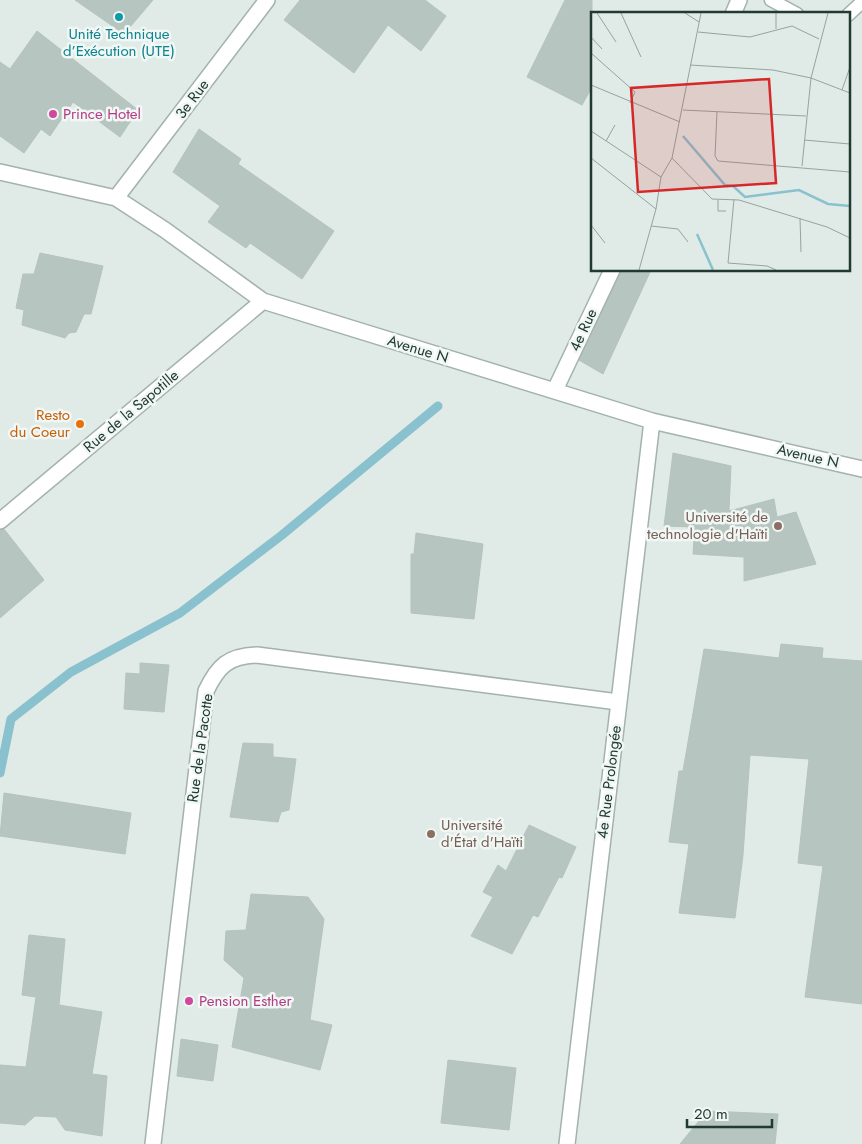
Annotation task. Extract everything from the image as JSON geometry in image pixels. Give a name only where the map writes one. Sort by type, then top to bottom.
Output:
[{"type":"street","name":"3e Rue","points":[[116,198],[267,0]]},
{"type":"street","points":[[733,12],[739,0]]},
{"type":"street","name":"Avenue N","points":[[0,172],[116,198],[263,301],[652,421],[862,469]]},
{"type":"street","name":"4e Rue","points":[[555,390],[612,271]]},
{"type":"street","name":"Rue de la Sapotille","points":[[0,521],[263,301]]},
{"type":"street","name":"4e Rue Prolongée","points":[[567,1144],[652,421]]},
{"type":"street","name":"Rue de la Pacotte","points":[[153,1144],[206,691],[214,675],[224,664],[240,656],[257,655],[618,702]]},
{"type":"lane","points":[[771,0],[793,12]]},
{"type":"lane","points":[[850,14],[862,2]]},
{"type":"building","name":"Unité Technique d’Exécution (UTE)","points":[[75,0],[153,0],[124,34]]},
{"type":"building","points":[[300,0],[425,0],[446,16],[421,51],[388,25],[354,73],[284,20]]},
{"type":"building","points":[[565,0],[592,0],[591,89],[582,105],[527,77]]},
{"type":"building","points":[[37,31],[138,110],[120,137],[73,102],[50,136],[41,129],[24,153],[0,136],[0,62],[10,69]]},
{"type":"building","points":[[199,129],[241,159],[238,164],[334,231],[302,279],[250,243],[246,248],[208,222],[220,206],[173,172]]},
{"type":"building","points":[[40,253],[103,266],[91,314],[84,314],[76,332],[69,333],[65,338],[22,325],[24,310],[16,308],[23,274],[34,274]]},
{"type":"building","points":[[621,271],[651,271],[603,374],[579,360]]},
{"type":"building","points":[[673,453],[731,466],[729,511],[774,499],[777,517],[796,512],[816,564],[744,581],[744,557],[693,554],[695,527],[664,526]]},
{"type":"building","points":[[4,529],[44,580],[0,618],[0,530]]},
{"type":"building","points":[[416,533],[483,544],[474,619],[411,613],[411,554],[414,554]]},
{"type":"building","points":[[781,644],[823,648],[822,658],[862,661],[862,1004],[805,997],[823,866],[798,863],[809,759],[750,755],[743,855],[735,918],[679,913],[689,844],[669,842],[679,771],[683,771],[704,649],[779,658]]},
{"type":"building","points":[[140,663],[169,665],[164,712],[124,709],[126,673],[140,674]]},
{"type":"building","points":[[243,743],[273,744],[273,757],[296,759],[289,810],[281,812],[278,822],[230,817]]},
{"type":"building","points":[[4,793],[131,813],[125,854],[0,836]]},
{"type":"building","points":[[529,825],[576,847],[562,878],[559,877],[538,917],[533,915],[512,954],[471,936],[493,897],[483,892],[498,865],[506,871]]},
{"type":"building","points":[[251,894],[308,897],[324,919],[310,1020],[332,1025],[320,1070],[232,1047],[244,978],[224,960],[226,931],[246,930]]},
{"type":"building","points":[[29,935],[65,939],[59,1005],[102,1012],[92,1074],[107,1076],[102,1136],[65,1130],[56,1117],[35,1116],[25,1125],[0,1123],[0,1065],[26,1067],[36,997],[22,995]]},
{"type":"building","points":[[181,1039],[218,1045],[213,1081],[177,1076]]},
{"type":"building","points":[[448,1060],[516,1068],[509,1130],[441,1123]]},
{"type":"building","points":[[707,1111],[778,1114],[775,1144],[680,1144]]},
{"type":"waterway","points":[[0,773],[11,719],[71,672],[180,613],[282,535],[438,406]]},
{"type":"place","name":"Unité Technique d’Exécution (UTE)","points":[[119,17]]},
{"type":"place","name":"Prince Hotel","points":[[53,114]]},
{"type":"place","name":"Resto du Coeur","points":[[80,424]]},
{"type":"place","name":"Université de technologie d'Haïti","points":[[778,526]]},
{"type":"place","name":"Université d'État d'Haïti","points":[[431,834]]},
{"type":"place","name":"Pension Esther","points":[[189,1001]]}]
